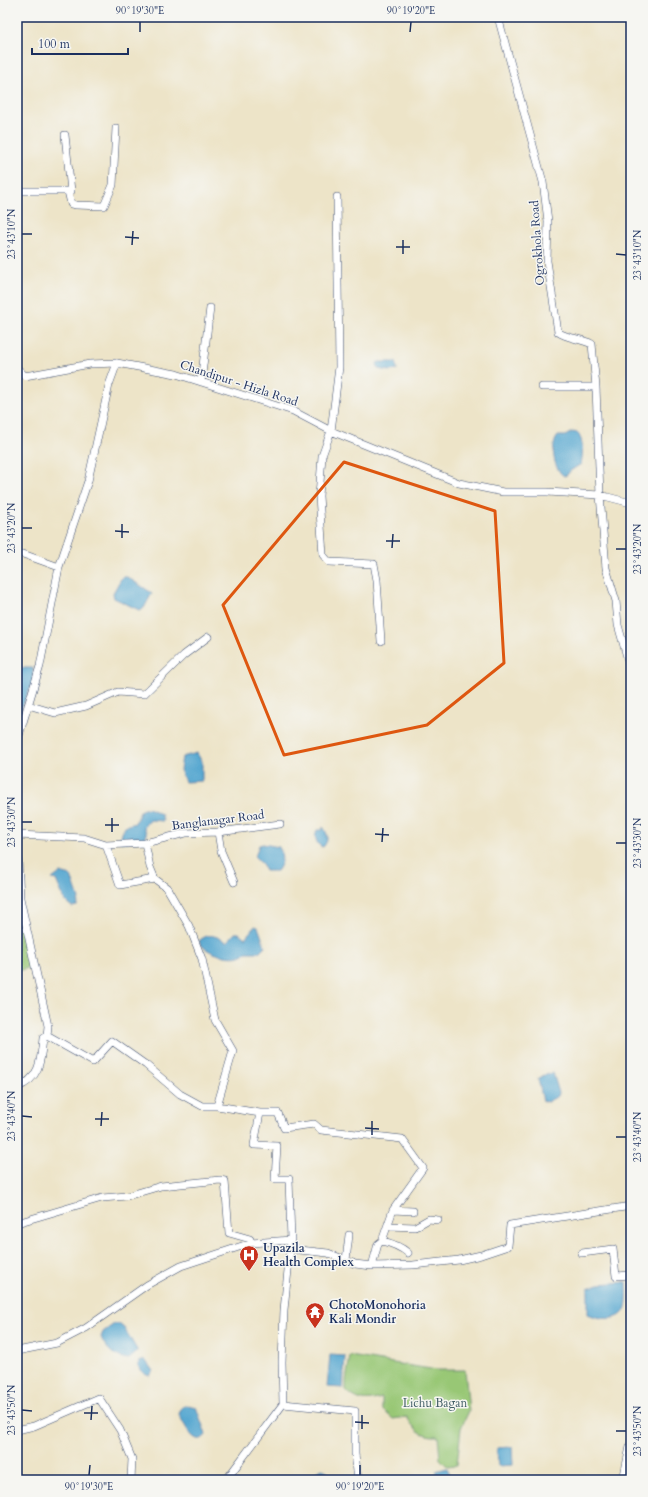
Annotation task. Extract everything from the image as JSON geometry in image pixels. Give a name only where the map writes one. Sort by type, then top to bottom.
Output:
[{"type":"street","name":"Ogrokhola Road","points":[[498,17],[543,182],[548,221],[547,261],[558,332],[565,337],[584,340],[592,344],[596,387],[600,495],[606,568],[616,601],[618,625],[631,671]]},
{"type":"street","points":[[68,191],[72,204],[104,206],[113,185],[116,128]]},
{"type":"street","points":[[17,191],[71,191],[65,135]]},
{"type":"street","points":[[337,197],[339,366],[331,431],[322,456],[319,496],[323,555],[329,562],[374,564],[377,580],[381,641]]},
{"type":"street","points":[[201,382],[210,308]]},
{"type":"street","points":[[17,742],[40,666],[59,567],[88,481],[109,385],[117,363]]},
{"type":"street","name":"Chandipur - Hizla Road","points":[[17,368],[25,376],[90,364],[117,363],[176,374],[293,411],[331,431],[459,483],[503,492],[547,492],[600,495],[631,503]]},
{"type":"street","points":[[542,387],[596,387]]},
{"type":"street","points":[[17,554],[23,554],[59,567]]},
{"type":"street","points":[[28,705],[55,713],[86,706],[118,692],[144,694],[184,655],[208,637]]},
{"type":"street","name":"Banglanagar Road","points":[[17,835],[84,838],[106,845],[145,843],[186,833],[218,832],[280,824]]},
{"type":"street","points":[[218,832],[221,851],[234,882]]},
{"type":"street","points":[[17,840],[19,898],[48,1026],[47,1036],[43,1038],[41,1056],[36,1072],[28,1084],[17,1087]]},
{"type":"street","points":[[145,843],[150,867],[155,879],[168,888],[189,926],[202,959],[215,1020],[233,1051],[217,1106]]},
{"type":"street","points":[[106,845],[120,885],[155,879]]},
{"type":"street","points":[[47,1036],[93,1062],[112,1041],[146,1065],[180,1094],[202,1106],[217,1106],[260,1113],[278,1113],[284,1128],[314,1124],[321,1130],[402,1139],[423,1168],[393,1210],[382,1241],[378,1244],[372,1266]]},
{"type":"street","points":[[226,1480],[283,1404],[283,1325],[291,1240],[289,1179],[275,1179],[277,1146],[254,1145],[260,1113]]},
{"type":"street","points":[[17,1223],[102,1198],[127,1196],[161,1186],[220,1180],[225,1181],[229,1233],[250,1239],[251,1243]]},
{"type":"street","points":[[290,1249],[328,1253],[355,1264],[372,1266],[435,1263],[481,1255],[508,1246],[510,1225],[631,1206]]},
{"type":"street","points":[[393,1210],[413,1211]]},
{"type":"street","points":[[388,1226],[415,1227],[428,1220],[438,1220]]},
{"type":"street","points":[[346,1260],[349,1235]]},
{"type":"street","points":[[17,1351],[57,1343],[91,1324],[147,1285],[181,1266],[251,1243],[291,1240]]},
{"type":"street","points":[[382,1241],[393,1246],[401,1246],[408,1253]]},
{"type":"street","points":[[582,1253],[613,1249],[616,1276],[631,1275]]},
{"type":"street","points":[[17,1430],[34,1426],[100,1398],[120,1430],[132,1459],[131,1480]]},
{"type":"street","points":[[283,1404],[355,1411],[355,1454],[358,1480]]},
{"type":"street","points":[[624,1480],[631,1442]]},
{"type":"highlighted area","points":[[344,462],[495,511],[504,663],[427,725],[284,755],[223,605]]},
{"type":"green space","points":[[17,905],[32,967],[17,971]]},
{"type":"green space","name":"Lichu Bagan","points":[[350,1356],[437,1370],[465,1370],[469,1411],[461,1428],[457,1465],[447,1466],[440,1459],[438,1436],[423,1434],[413,1426],[407,1417],[393,1419],[382,1409],[382,1398],[363,1400],[346,1391],[346,1380]]},
{"type":"water","points":[[396,362],[397,370],[390,371],[378,369],[377,363]]},
{"type":"water","points":[[572,432],[578,433],[581,440],[583,452],[581,464],[564,476],[560,473],[555,463],[553,451],[554,445],[558,436],[565,436]]},
{"type":"water","points":[[122,577],[127,577],[152,593],[144,608],[139,610],[114,598],[113,593]]},
{"type":"water","points":[[17,664],[21,668],[33,668],[33,683],[21,709],[17,724]]},
{"type":"water","points":[[197,753],[202,762],[202,781],[185,782],[180,770],[182,757]]},
{"type":"water","points":[[148,808],[161,814],[163,821],[151,820],[146,823],[144,828],[146,832],[146,841],[119,841],[125,826],[135,823],[141,810]]},
{"type":"water","points":[[323,827],[327,837],[323,847],[320,846],[317,841],[316,832],[317,830],[322,830]]},
{"type":"water","points":[[263,844],[279,847],[282,860],[277,871],[265,871],[263,865],[255,857],[259,845]]},
{"type":"water","points":[[60,873],[71,876],[79,899],[77,906],[72,907],[65,901],[56,880],[52,879]]},
{"type":"water","points":[[255,926],[258,927],[265,946],[259,952],[246,952],[236,957],[228,957],[213,953],[206,949],[199,941],[207,936],[213,936],[227,942],[235,933],[239,933],[245,938]]},
{"type":"water","points":[[553,1073],[559,1093],[558,1096],[547,1102],[543,1101],[538,1079],[544,1075]]},
{"type":"water","points":[[627,1282],[627,1304],[624,1312],[620,1316],[615,1318],[604,1318],[588,1314],[588,1288],[599,1284]]},
{"type":"water","points":[[114,1324],[119,1324],[124,1328],[137,1350],[136,1353],[129,1359],[115,1355],[108,1349],[101,1337],[103,1332]]},
{"type":"water","points":[[330,1355],[345,1356],[343,1388],[327,1387]]},
{"type":"water","points":[[145,1360],[153,1371],[150,1376],[144,1374],[138,1366],[139,1362]]},
{"type":"water","points":[[188,1405],[196,1407],[206,1435],[202,1439],[194,1437],[190,1433],[179,1414],[182,1407]]},
{"type":"water","points":[[512,1447],[513,1465],[498,1466],[497,1448]]},
{"type":"water","points":[[447,1468],[453,1480],[439,1480],[436,1471]]},
{"type":"water","points":[[322,1469],[327,1471],[332,1480],[300,1480],[306,1478]]},
{"type":"place","name":"Upazila Health Complex","points":[[249,1272]]},
{"type":"place","name":"ChotoMonohoria Kali Mondir","points":[[315,1329]]}]
